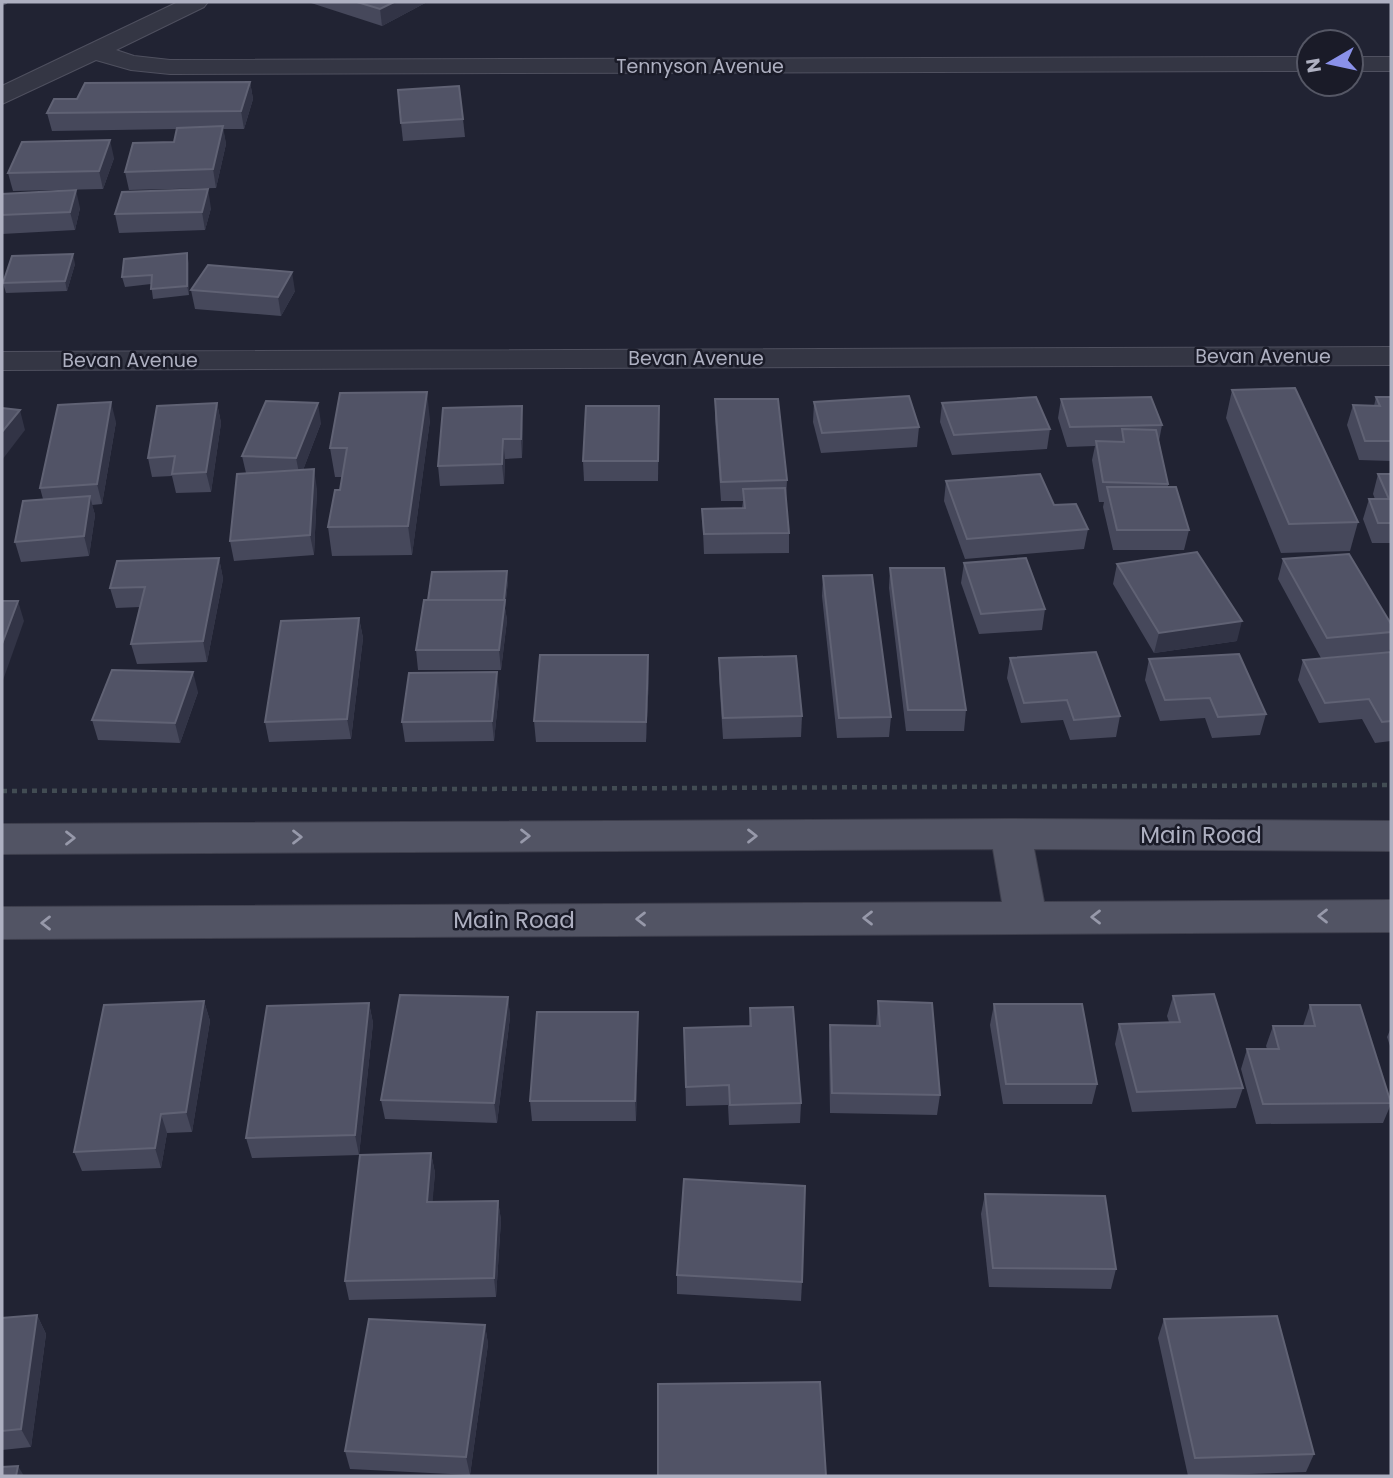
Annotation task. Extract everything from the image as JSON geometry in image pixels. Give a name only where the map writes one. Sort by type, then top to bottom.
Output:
[{"type":"main road","name":"Main Road","points":[[2,839],[1012,834],[1391,836]]},
{"type":"main road","points":[[1012,834],[1026,917]]},
{"type":"main road","name":"Main Road","points":[[2,923],[1391,916]]},
{"type":"street","points":[[2,96],[196,2]]},
{"type":"street","name":"Tennyson Avenue","points":[[94,51],[131,62],[170,67],[1295,64]]},
{"type":"street","points":[[1365,64],[1391,64]]},
{"type":"street","name":"Bevan Avenue","points":[[2,361],[1391,356]]},
{"type":"path","points":[[2,791],[1391,785]]},
{"type":"building","points":[[357,2],[394,2],[380,9]]},
{"type":"building","points":[[250,82],[241,111],[47,113],[54,99],[77,99],[85,83]]},
{"type":"building","points":[[459,86],[463,119],[401,123],[398,90]]},
{"type":"building","points":[[223,126],[213,169],[125,172],[133,143],[174,142],[177,128]]},
{"type":"building","points":[[110,140],[99,171],[8,173],[22,142]]},
{"type":"building","points":[[208,189],[202,212],[115,214],[122,192]]},
{"type":"building","points":[[76,190],[70,212],[2,215],[2,194]]},
{"type":"building","points":[[187,253],[187,286],[151,289],[152,275],[122,277],[124,259]]},
{"type":"building","points":[[73,254],[65,281],[3,283],[12,256]]},
{"type":"building","points":[[208,265],[292,272],[278,297],[191,290]]},
{"type":"building","points":[[1295,388],[1358,522],[1289,524],[1232,390]]},
{"type":"building","points":[[427,392],[408,526],[328,527],[335,490],[340,490],[347,448],[330,448],[340,393]]},
{"type":"building","points":[[909,396],[919,427],[822,433],[814,402]]},
{"type":"building","points":[[1036,397],[1050,429],[954,435],[942,403]]},
{"type":"building","points":[[1151,397],[1162,425],[1070,427],[1061,399]]},
{"type":"building","points":[[1376,397],[1391,397],[1391,441],[1365,441],[1353,405],[1380,406]]},
{"type":"building","points":[[715,399],[778,399],[787,480],[721,482]]},
{"type":"building","points":[[266,401],[318,403],[296,458],[242,456]]},
{"type":"building","points":[[111,402],[97,484],[40,488],[58,405]]},
{"type":"building","points":[[217,403],[206,472],[172,474],[175,456],[148,458],[157,406]]},
{"type":"building","points":[[522,406],[521,439],[503,439],[502,464],[438,466],[443,408]]},
{"type":"building","points":[[586,406],[659,406],[658,461],[583,461]]},
{"type":"building","points":[[2,408],[20,410],[2,432]]},
{"type":"building","points":[[1122,429],[1156,430],[1168,484],[1103,482],[1096,441],[1124,442]]},
{"type":"building","points":[[314,469],[310,535],[230,541],[237,474]]},
{"type":"building","points":[[1040,474],[1054,505],[1076,504],[1088,529],[967,539],[946,481]]},
{"type":"building","points":[[1378,474],[1391,474],[1391,523],[1378,523],[1369,499],[1389,499]]},
{"type":"building","points":[[1107,487],[1176,487],[1189,530],[1117,530]]},
{"type":"building","points":[[785,488],[789,533],[704,534],[702,509],[745,508],[743,489]]},
{"type":"building","points":[[90,496],[84,536],[15,542],[23,501]]},
{"type":"building","points":[[1197,552],[1242,621],[1159,633],[1117,564]]},
{"type":"building","points":[[1349,554],[1391,624],[1391,632],[1327,638],[1283,559]]},
{"type":"building","points":[[219,558],[203,641],[131,644],[145,587],[110,588],[117,561]]},
{"type":"building","points":[[1026,558],[1045,609],[981,614],[964,563]]},
{"type":"building","points":[[890,568],[944,568],[966,710],[908,710]]},
{"type":"building","points":[[507,571],[504,600],[428,600],[432,572]]},
{"type":"building","points":[[872,575],[891,717],[839,718],[823,576]]},
{"type":"building","points":[[424,600],[505,600],[499,650],[416,650]]},
{"type":"building","points":[[2,601],[18,601],[2,644]]},
{"type":"building","points":[[359,618],[347,719],[265,722],[281,621]]},
{"type":"building","points":[[1096,652],[1120,716],[1074,720],[1067,700],[1024,703],[1010,658]]},
{"type":"building","points":[[1391,652],[1391,721],[1382,722],[1369,699],[1325,703],[1303,660]]},
{"type":"building","points":[[1239,654],[1266,714],[1218,717],[1210,698],[1165,700],[1149,659]]},
{"type":"building","points":[[540,655],[648,655],[646,722],[534,721]]},
{"type":"building","points":[[796,656],[802,716],[723,718],[719,658]]},
{"type":"building","points":[[112,670],[193,672],[175,723],[92,720]]},
{"type":"building","points":[[497,672],[492,721],[402,722],[409,673]]},
{"type":"building","points":[[1214,994],[1243,1088],[1137,1092],[1119,1024],[1180,1022],[1173,996]]},
{"type":"building","points":[[400,995],[508,997],[494,1103],[381,1100]]},
{"type":"building","points":[[204,1001],[186,1112],[161,1114],[155,1148],[74,1152],[104,1005]]},
{"type":"building","points":[[878,1001],[932,1003],[940,1095],[832,1093],[830,1025],[880,1026]]},
{"type":"building","points":[[369,1003],[355,1135],[246,1138],[267,1006]]},
{"type":"building","points":[[994,1004],[1082,1004],[1097,1084],[1006,1084]]},
{"type":"building","points":[[1310,1005],[1360,1005],[1391,1103],[1263,1104],[1247,1049],[1279,1049],[1273,1026],[1315,1026]]},
{"type":"building","points":[[793,1007],[801,1103],[730,1105],[729,1085],[686,1087],[684,1028],[751,1026],[750,1008]]},
{"type":"building","points":[[537,1012],[638,1012],[635,1101],[530,1101]]},
{"type":"building","points":[[431,1153],[427,1202],[498,1201],[494,1278],[345,1281],[360,1155]]},
{"type":"building","points":[[684,1179],[805,1186],[802,1282],[677,1275]]},
{"type":"building","points":[[985,1194],[1105,1196],[1116,1269],[993,1268]]},
{"type":"building","points":[[37,1315],[21,1429],[2,1431],[2,1318]]},
{"type":"building","points":[[1277,1316],[1314,1454],[1195,1458],[1164,1319]]},
{"type":"building","points":[[369,1319],[485,1325],[466,1457],[345,1451]]},
{"type":"building","points":[[820,1382],[826,1476],[658,1476],[658,1384]]},
{"type":"building","points":[[18,1466],[16,1476],[2,1476],[2,1467]]},
{"type":"railway","points":[[2,4],[7,2]]}]
